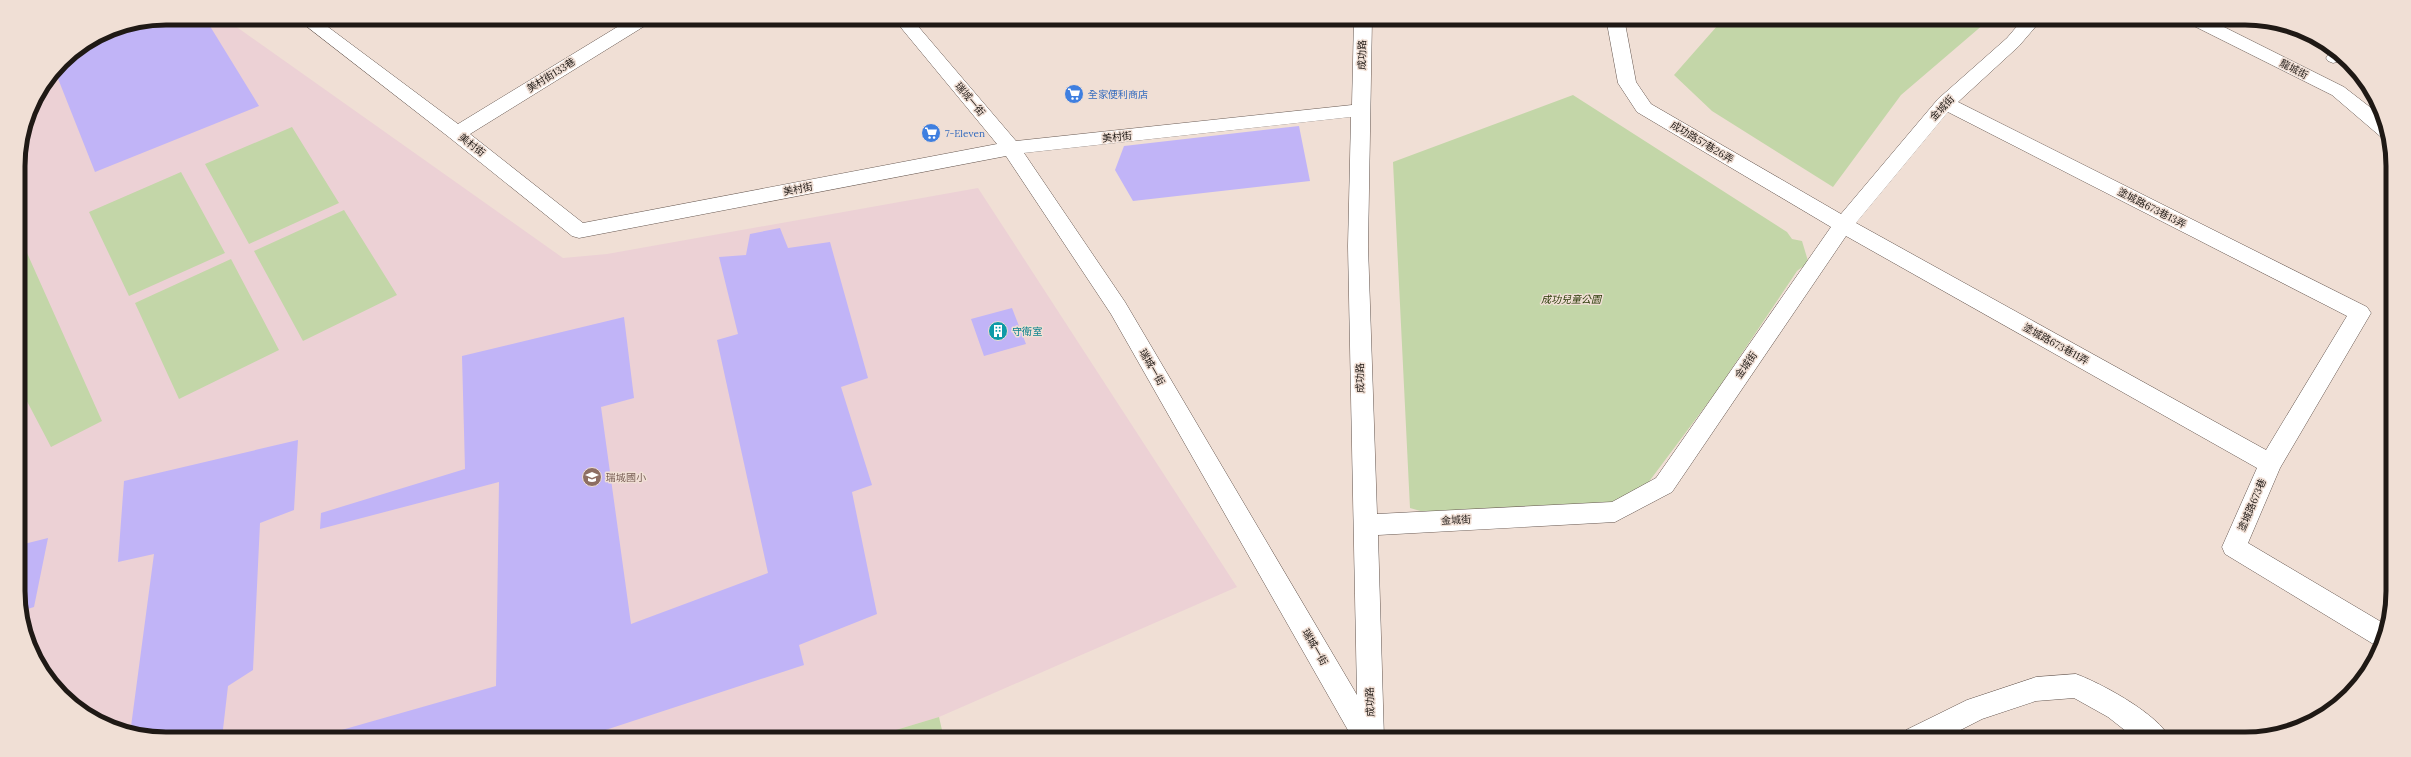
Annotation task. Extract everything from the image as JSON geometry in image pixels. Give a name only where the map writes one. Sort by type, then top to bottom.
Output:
[{"type":"street","name":"美村街","points":[[314,25],[457,133],[580,230],[1011,148],[1361,110]]},
{"type":"street","name":"美村街133巷","points":[[457,133],[616,25]]},
{"type":"street","name":"瑞城一街","points":[[908,25],[1011,148],[1118,308],[1364,732]]},
{"type":"street","name":"成功路","points":[[1363,25],[1358,246],[1364,525],[1371,732]]},
{"type":"street","name":"成功路57巷26弄","points":[[1617,25],[1627,83],[1644,108],[1842,225]]},
{"type":"street","name":"金城街","points":[[1364,525],[1615,512],[1664,485],[1842,225],[1945,103],[2013,42],[2028,25]]},
{"type":"street","name":"龍城街","points":[[2206,25],[2338,91],[2379,125]]},
{"type":"street","name":"塗城路673巷13弄","points":[[1945,103],[2360,313]]},
{"type":"street","name":"塗城路673巷11弄","points":[[1842,225],[2270,464]]},
{"type":"street","name":"塗城路673巷","points":[[2360,313],[2270,464],[2234,547],[2379,634]]},
{"type":"street","points":[[1929,732],[1976,709],[2036,689],[2076,686],[2117,708],[2148,732]]},
{"type":"shaded area","name":"瑞城國小","points":[[157,25],[234,25],[563,258],[607,254],[978,188],[1237,587],[939,717],[889,732],[157,732],[130,727],[112,721],[80,703],[66,691],[54,677],[44,661],[36,645],[30,627],[25,600],[25,157],[30,130],[36,112],[54,80],[66,66],[80,54],[112,36],[130,30]]},
{"type":"green space","points":[[1718,25],[1983,25],[1901,95],[1833,187],[1712,111],[1674,75]]},
{"type":"green space","name":"成功兒童公園","points":[[1573,95],[1787,232],[1792,239],[1802,241],[1811,271],[1802,267],[1797,271],[1716,392],[1633,503],[1424,512],[1410,508],[1393,162]]},
{"type":"green space","points":[[292,127],[339,203],[249,244],[205,164]]},
{"type":"green space","points":[[181,172],[225,253],[129,296],[89,212]]},
{"type":"green space","points":[[344,210],[397,295],[303,341],[254,251]]},
{"type":"green space","points":[[25,248],[102,421],[51,447],[25,398]]},
{"type":"green space","points":[[231,259],[279,350],[179,399],[135,303]]},
{"type":"green space","points":[[939,717],[942,732],[889,732]]},
{"type":"building","points":[[209,25],[259,106],[95,172],[57,76],[66,66],[80,54],[112,36],[148,26]]},
{"type":"building","points":[[1299,126],[1310,181],[1133,201],[1115,170],[1124,146]]},
{"type":"building","points":[[780,228],[788,248],[830,242],[868,378],[841,387],[872,485],[852,492],[877,614],[799,645],[804,665],[599,732],[335,732],[496,686],[499,482],[320,529],[321,513],[465,469],[462,356],[624,317],[634,398],[601,407],[631,624],[768,573],[717,340],[738,334],[719,257],[746,255],[750,234]]},
{"type":"building","name":"守衛室","points":[[1012,308],[1026,344],[984,356],[971,319]]},
{"type":"building","points":[[298,440],[294,510],[260,523],[253,670],[228,686],[223,732],[157,732],[131,727],[154,554],[118,562],[124,481]]},
{"type":"building","points":[[48,538],[34,607],[26,609],[25,600],[25,544]]},
{"type":"place","name":"全家便利商店","points":[[1074,94]]},
{"type":"place","name":"7-Eleven","points":[[931,133]]},
{"type":"place","name":"守衛室","points":[[998,331]]},
{"type":"place","name":"瑞城國小","points":[[592,477]]}]
